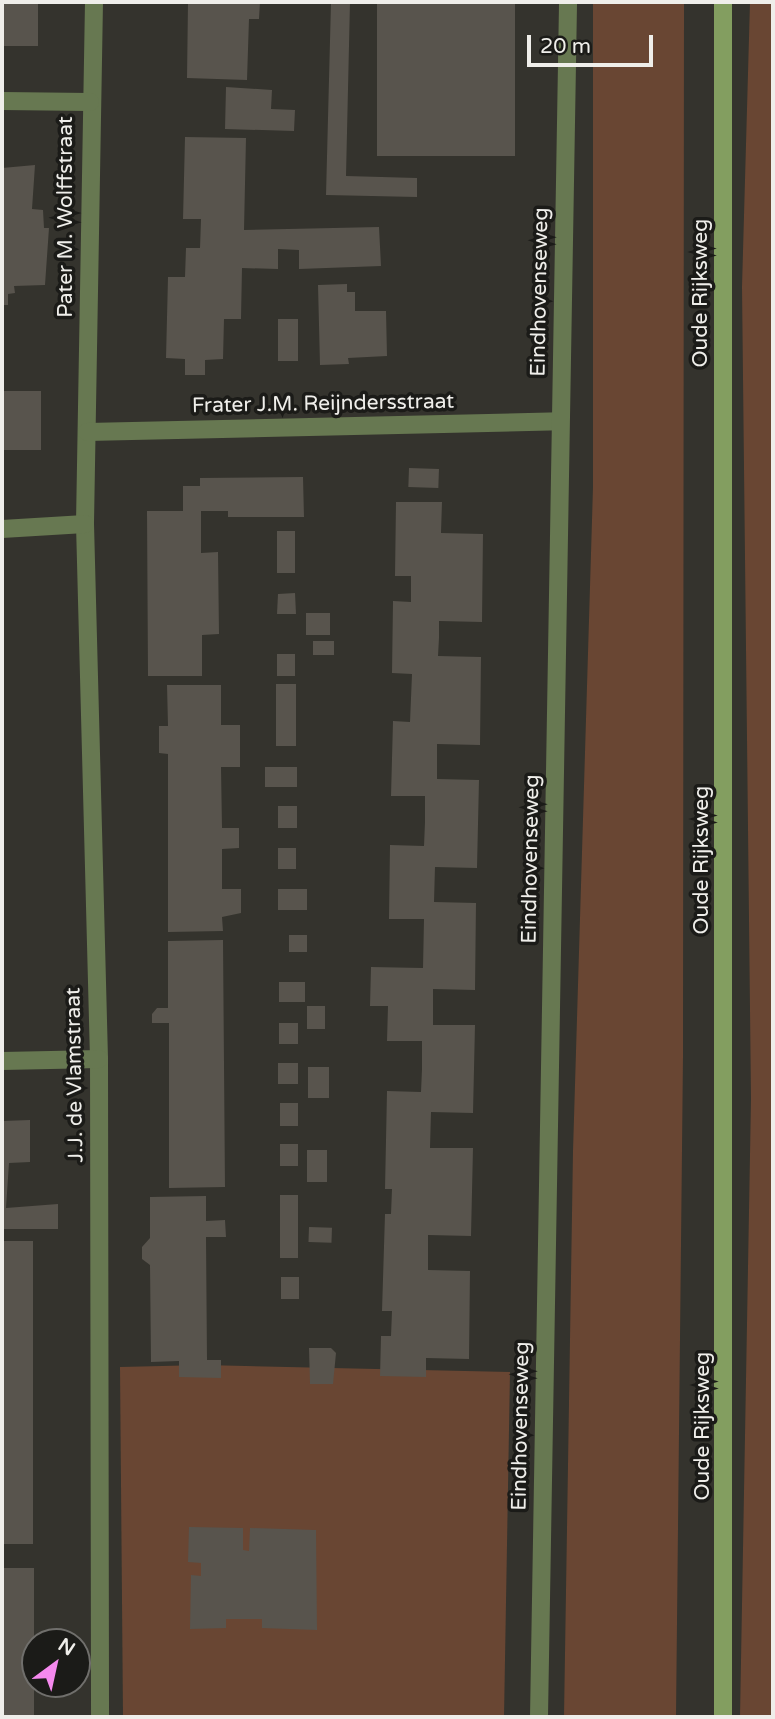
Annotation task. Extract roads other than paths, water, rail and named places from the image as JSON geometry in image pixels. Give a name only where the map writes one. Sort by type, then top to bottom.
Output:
[{"type":"main road","name":"Oude Rijksweg","points":[[723,2],[723,1717]]},
{"type":"street","name":"Pater M. Wolffstraat","points":[[87,432],[90,102],[94,2]]},
{"type":"street","name":"Eindhovenseweg","points":[[539,1717],[568,2]]},
{"type":"street","points":[[2,101],[90,102]]},
{"type":"street","name":"Frater J.M. Reijndersstraat","points":[[87,432],[560,421]]},
{"type":"street","name":"J.J. de Vlamstraat","points":[[87,432],[85,524],[99,1059],[100,1717]]},
{"type":"street","points":[[2,529],[85,524]]},
{"type":"street","points":[[2,1061],[99,1059]]}]
